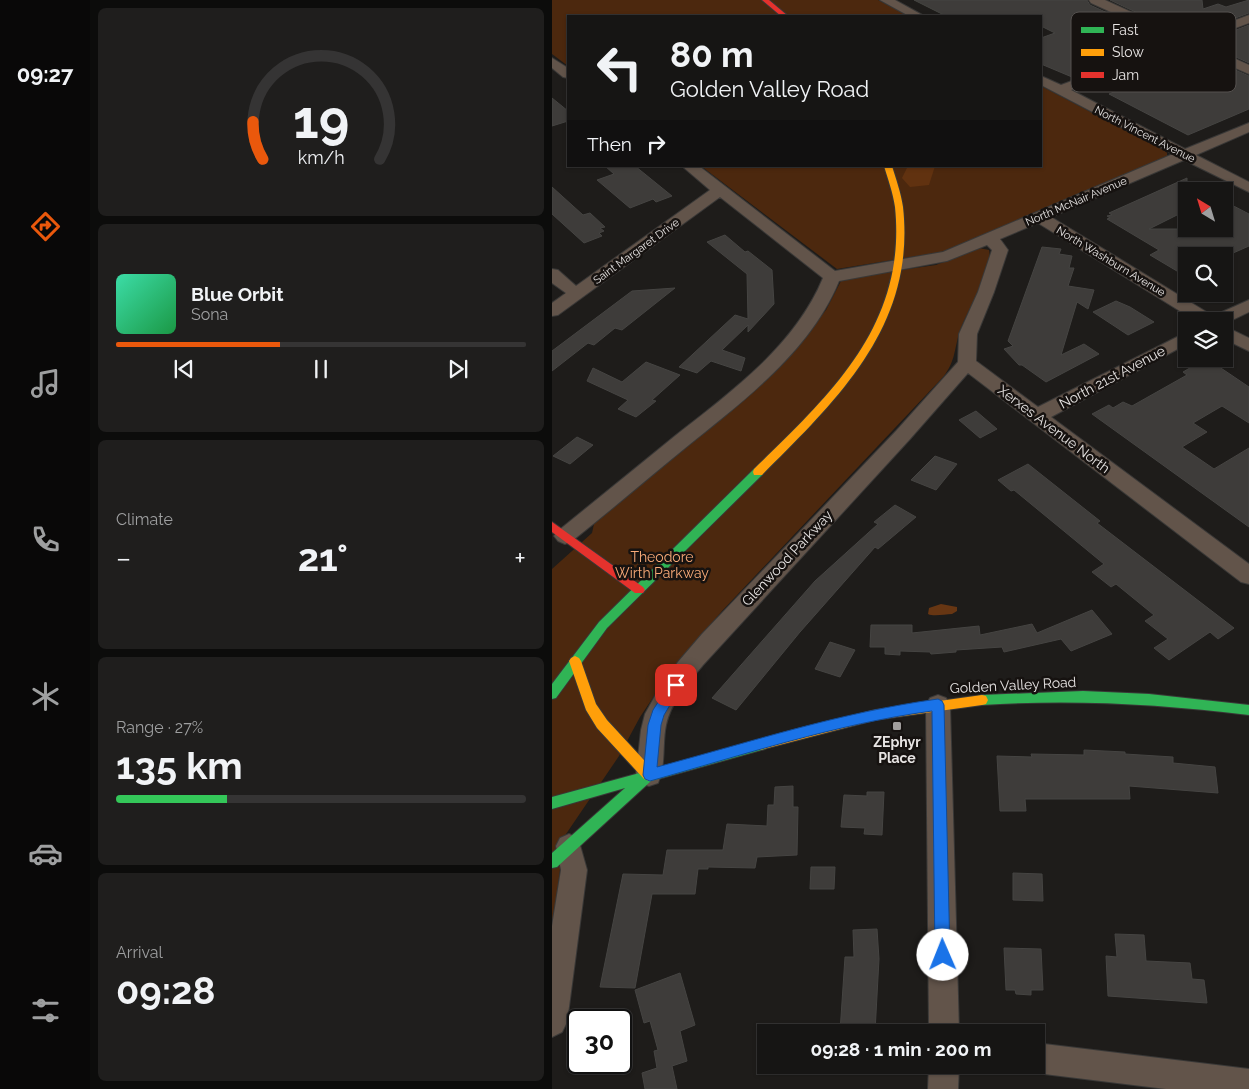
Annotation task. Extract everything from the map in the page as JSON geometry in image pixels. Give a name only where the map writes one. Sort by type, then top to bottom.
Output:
[{"type":"street","points":[[764,0],[784,15]]},
{"type":"street","points":[[886,0],[916,15]]},
{"type":"street","points":[[1095,0],[1121,12]]},
{"type":"street","points":[[1236,24],[1248,19]]},
{"type":"street","points":[[552,62],[567,73]]},
{"type":"street","points":[[1236,64],[1248,70]]},
{"type":"street","name":"North Vincent Avenue","points":[[1042,81],[1248,188]]},
{"type":"street","points":[[1059,90],[1071,86]]},
{"type":"street","name":"North McNair Avenue","points":[[900,264],[947,256],[1248,127]]},
{"type":"street","points":[[690,167],[832,277],[900,264]]},
{"type":"street","points":[[552,694],[574,661],[603,625],[796,435],[852,374],[875,336],[886,311],[900,264],[899,206],[888,167]]},
{"type":"street","name":"Saint Margaret Drive","points":[[552,312],[720,190]]},
{"type":"street","name":"North Washburn Avenue","points":[[1039,217],[1193,312]]},
{"type":"street","points":[[967,363],[966,337],[986,291],[1000,250],[990,238]]},
{"type":"street","points":[[552,274],[577,293]]},
{"type":"street","points":[[639,590],[559,531],[750,383],[807,324],[821,305],[832,277]]},
{"type":"street","points":[[1233,313],[1248,305]]},
{"type":"street","points":[[1233,337],[1248,346]]},
{"type":"street","name":"North 21st Avenue","points":[[1037,416],[1178,342]]},
{"type":"street","name":"Xerxes Avenue North","points":[[967,363],[1248,576]]},
{"type":"street","name":"Glenwood Parkway","points":[[650,775],[654,725],[658,713],[684,671],[710,640],[903,435],[967,363]]},
{"type":"street","points":[[552,1022],[574,870],[560,854],[650,775],[602,724],[590,706],[574,661]]},
{"type":"street","name":"Golden Valley Road","points":[[552,803],[839,723],[887,712],[938,705],[1025,696],[1088,696],[1133,697],[1248,710]]},
{"type":"street","points":[[938,705],[944,1024]]},
{"type":"street","points":[[1045,1059],[1248,1084]]},
{"type":"street","points":[[944,1074],[944,1089]]},
{"type":"green space","points":[[552,0],[878,0],[907,15],[567,15],[567,65],[552,54]]},
{"type":"green space","points":[[1042,87],[1167,152],[1167,156],[948,251],[837,269],[702,167],[1042,167]]},
{"type":"green space","name":"Theodore Wirth Parkway","points":[[979,248],[989,250],[987,270],[961,328],[952,362],[944,376],[722,611],[670,672],[640,717],[619,756],[564,837],[552,934],[552,569],[592,533],[594,524],[598,519],[794,348],[826,310],[841,281],[845,278],[936,265]]},
{"type":"shaded area","points":[[908,167],[935,167],[929,185],[910,187],[902,178]]},
{"type":"shaded area","points":[[941,604],[957,607],[957,611],[952,614],[928,614],[929,608]]},
{"type":"building","points":[[914,0],[1087,0],[1090,5],[1105,12],[1071,12],[1071,77],[1042,64],[1042,38],[1055,33],[1042,26],[1042,15],[944,15]]},
{"type":"building","points":[[1110,0],[1202,0],[1203,9],[1218,4],[1226,7],[1249,0],[1249,13],[1236,18],[1236,12],[1136,12]]},
{"type":"building","points":[[1249,25],[1249,63],[1236,57],[1236,30]]},
{"type":"building","points":[[1236,70],[1249,76],[1249,109],[1188,135],[1109,94],[1114,92],[1236,92]]},
{"type":"building","points":[[552,98],[567,110],[567,121],[552,126]]},
{"type":"building","points":[[606,167],[636,167],[672,196],[656,202],[653,199],[630,208],[597,180],[614,174]]},
{"type":"building","points":[[1187,178],[1187,182],[1178,182]]},
{"type":"building","points":[[1178,182],[1178,214],[1149,229],[1178,229],[1178,238],[1233,238],[1233,206],[1249,214],[1249,246],[1233,253],[1233,247],[1178,247],[1178,272],[1150,255],[1159,250],[1107,219],[1110,218],[1107,216],[1112,215],[1109,213]]},
{"type":"building","points":[[552,187],[583,215],[590,213],[605,227],[600,228],[604,231],[599,233],[602,236],[584,243],[552,214]]},
{"type":"building","points":[[725,235],[745,252],[748,251],[772,270],[774,304],[748,332],[748,325],[722,350],[745,358],[741,371],[711,361],[697,373],[679,367],[735,315],[748,319],[747,274],[707,242]]},
{"type":"building","points":[[1042,247],[1061,249],[1059,254],[1072,256],[1069,268],[1074,268],[1068,286],[1094,290],[1088,309],[1077,302],[1061,355],[1084,344],[1099,354],[1046,382],[1022,365],[1019,365],[1004,349],[1013,346],[1008,341]]},
{"type":"building","points":[[675,288],[622,330],[615,328],[594,345],[588,343],[552,371],[552,351],[632,291]]},
{"type":"building","points":[[1116,301],[1130,307],[1154,322],[1128,335],[1093,312]]},
{"type":"building","points":[[646,362],[680,375],[652,400],[656,401],[636,417],[618,409],[628,400],[587,381],[593,368],[622,382]]},
{"type":"building","points":[[1191,367],[1219,367],[1249,387],[1249,423],[1222,406],[1193,423],[1207,432],[1182,447],[1214,469],[1249,448],[1249,527],[1092,414],[1109,405],[1113,408],[1123,402],[1132,406],[1187,375],[1183,372]]},
{"type":"building","points":[[976,411],[997,429],[980,438],[959,420]]},
{"type":"building","points":[[577,437],[593,445],[570,464],[553,456]]},
{"type":"building","points":[[935,456],[957,464],[936,490],[911,480]]},
{"type":"building","points":[[1028,464],[1100,521],[1097,523],[1234,628],[1218,639],[1210,632],[1169,660],[1154,648],[1168,639],[1145,621],[1154,615],[1116,584],[1111,587],[1092,572],[1104,564],[1014,490],[1011,491],[998,480]]},
{"type":"building","points":[[895,505],[916,517],[878,549],[875,547],[800,632],[736,710],[712,698],[815,581],[878,524],[874,522]]},
{"type":"building","points":[[1092,610],[1112,634],[1071,651],[1061,639],[1004,652],[1002,647],[956,650],[956,652],[931,654],[930,652],[900,651],[900,655],[885,654],[885,647],[870,647],[871,625],[912,625],[912,633],[979,626],[980,635],[1032,624],[1037,633]]},
{"type":"building","points":[[830,642],[855,650],[840,677],[815,669]]},
{"type":"building","points":[[1084,750],[1173,757],[1173,763],[1215,767],[1218,793],[1129,786],[1130,799],[1025,799],[1026,811],[1000,811],[997,756],[1032,757],[1031,754],[1084,755]]},
{"type":"building","points":[[793,786],[793,807],[798,807],[797,855],[757,857],[755,868],[708,867],[708,869],[698,869],[695,894],[652,894],[635,988],[600,987],[623,874],[663,875],[667,850],[723,850],[727,824],[767,826],[768,805],[774,805],[775,787]]},
{"type":"building","points":[[867,792],[884,792],[882,835],[864,834],[865,828],[841,827],[844,795],[867,796]]},
{"type":"building","points":[[811,867],[835,867],[834,889],[810,889]]},
{"type":"building","points":[[1013,873],[1042,874],[1043,901],[1013,900]]},
{"type":"building","points":[[877,929],[879,959],[875,1024],[841,1024],[845,957],[854,957],[853,930]]},
{"type":"building","points":[[1115,934],[1144,935],[1146,961],[1190,963],[1192,979],[1204,980],[1207,1003],[1108,996],[1106,956],[1117,957]]},
{"type":"building","points":[[1004,948],[1041,949],[1043,990],[1031,990],[1031,995],[1016,994],[1015,990],[1006,990]]},
{"type":"building","points":[[680,973],[695,1025],[680,1031],[687,1061],[672,1066],[677,1089],[645,1089],[642,1073],[657,1068],[654,1051],[658,1050],[650,1021],[644,1023],[635,990]]},
{"type":"traffic: fast","points":[[552,694],[603,625],[758,472]]},
{"type":"traffic: fast","points":[[982,700],[1083,696],[1149,699],[1249,710]]},
{"type":"traffic: fast","points":[[552,803],[760,745]]},
{"type":"traffic: fast","points":[[552,862],[645,779]]},
{"type":"traffic: slow","points":[[758,472],[840,386],[863,356],[881,323],[894,288],[900,249],[899,207],[888,167]]},
{"type":"traffic: slow","points":[[575,661],[590,706],[602,724],[649,775]]},
{"type":"traffic: slow","points":[[760,745],[875,715],[982,700]]},
{"type":"traffic: jam","points":[[765,0],[784,15]]},
{"type":"traffic: jam","points":[[552,526],[639,590]]},
{"type":"place","name":"ZEphyr Place","points":[[897,726]]},
{"type":"route","points":[[676,685],[658,713],[654,725],[650,775],[839,723],[887,712],[938,705],[943,955]]}]
